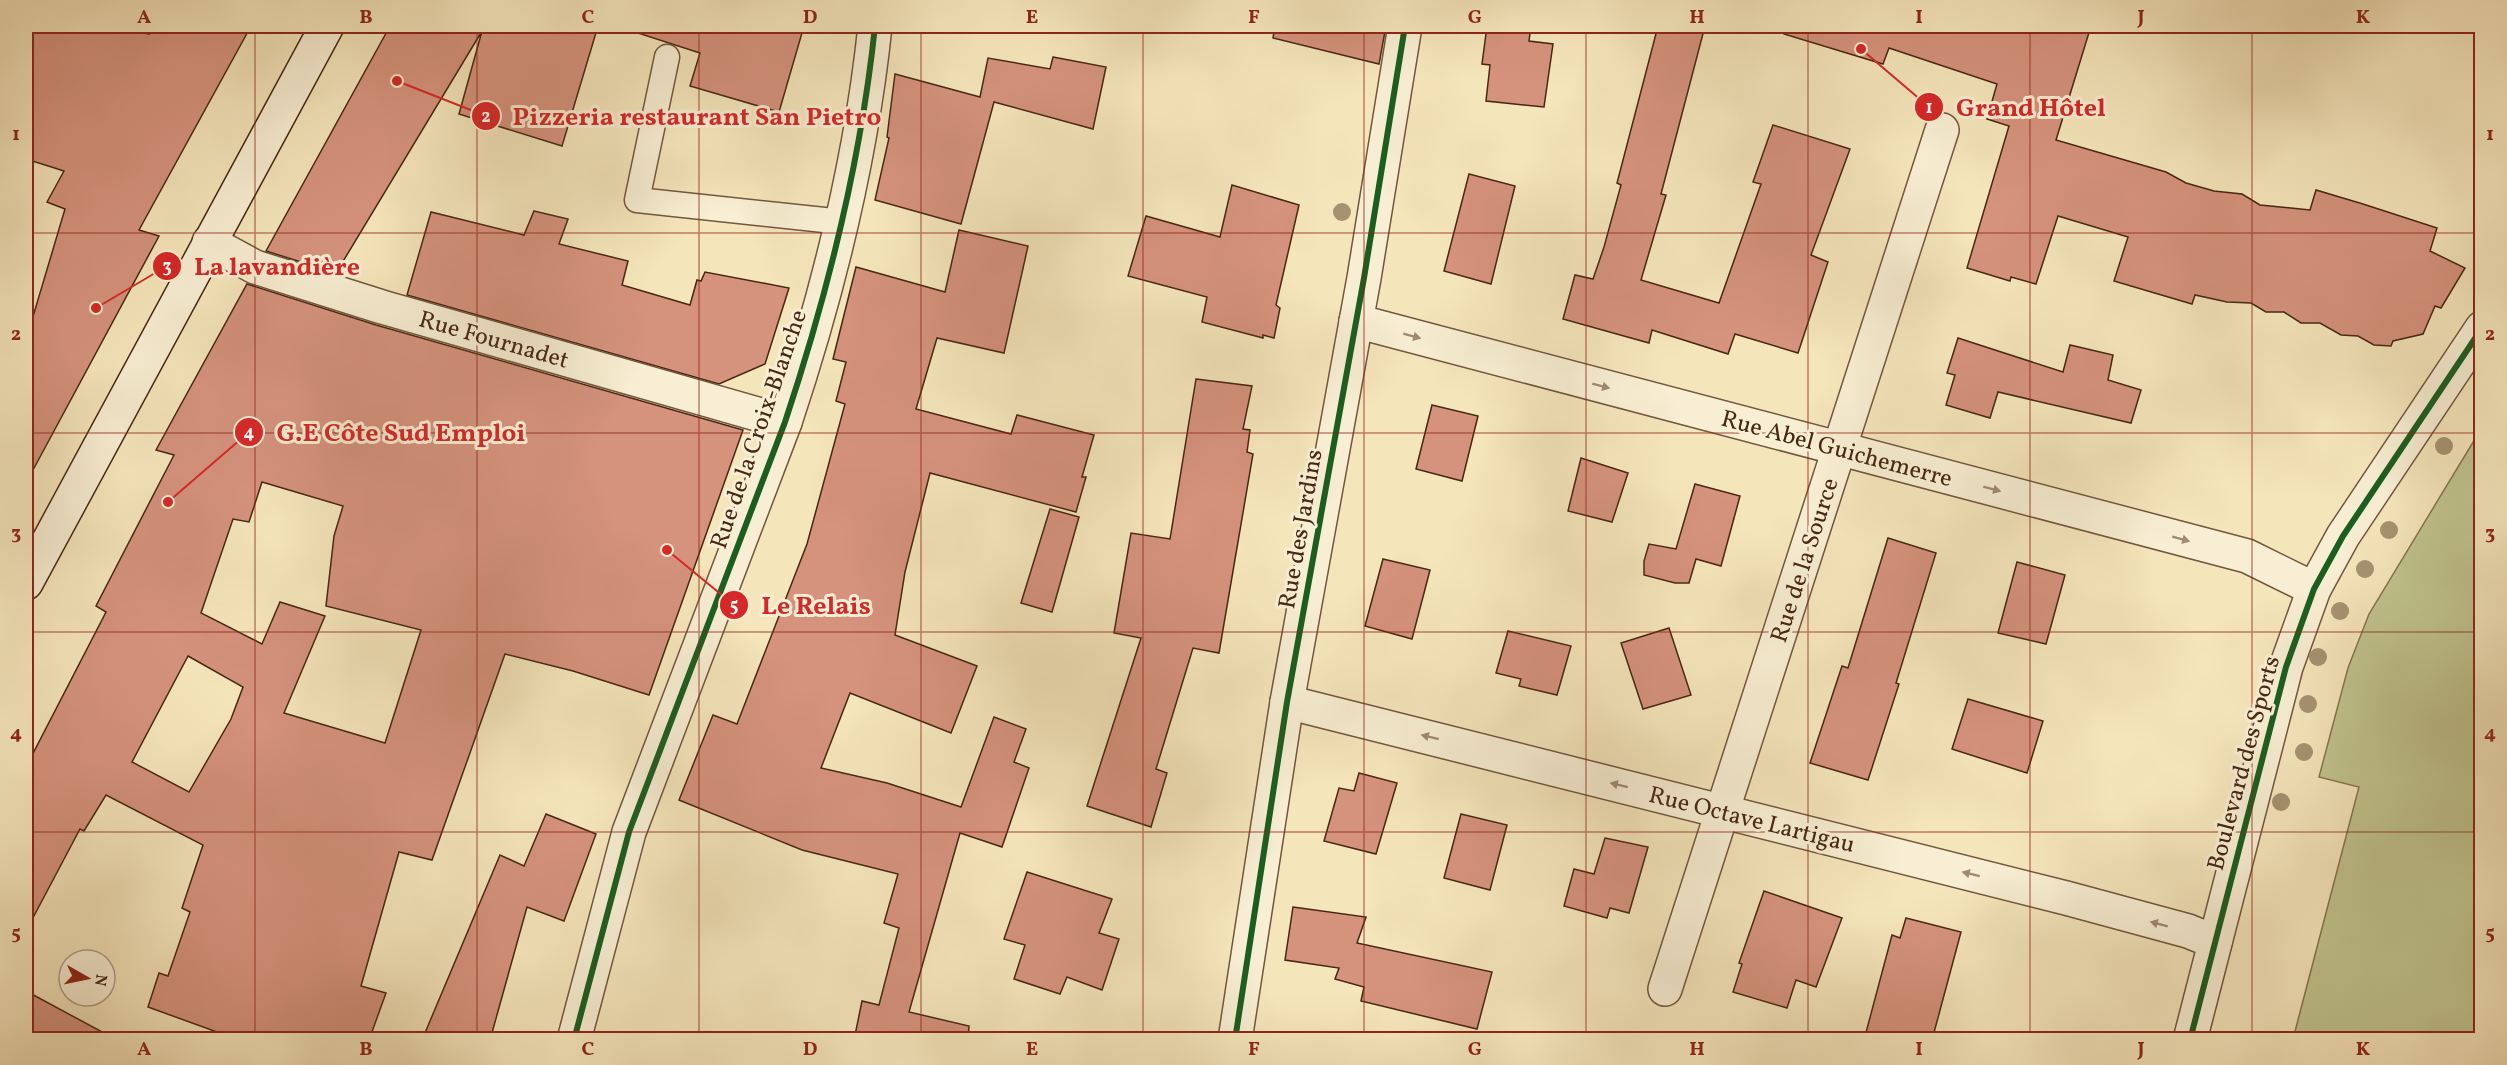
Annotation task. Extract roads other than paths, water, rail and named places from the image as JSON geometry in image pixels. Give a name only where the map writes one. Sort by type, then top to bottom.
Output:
[{"type":"street","points":[[26,582],[327,26]]},
{"type":"street","name":"Rue de la Croix-Blanche","points":[[574,1040],[629,832],[785,422],[803,367],[843,222],[868,93],[875,26]]},
{"type":"street","name":"Rue des Jardins","points":[[1235,1040],[1287,702],[1356,321],[1405,26]]},
{"type":"street","name":"Rue de la Source","points":[[1665,990],[1942,130]]},
{"type":"street","name":"Rue Fournadet","points":[[209,242],[266,271],[785,422]]},
{"type":"street","name":"Rue Abel Guichemerre","points":[[1356,321],[2247,556],[2314,589]]},
{"type":"street","name":"Boulevard des Sports","points":[[2190,1040],[2286,667],[2314,589],[2343,536],[2481,328]]},
{"type":"street","name":"Rue Octave Lartigau","points":[[1287,702],[2066,898],[2188,931],[2215,942]]},
{"type":"lane","points":[[667,57],[638,200],[843,222]]},
{"type":"place","name":"Grand Hôtel","points":[[1861,49]]},
{"type":"place","name":"Pizzeria restaurant San Pietro","points":[[397,81]]},
{"type":"place","name":"La lavandière","points":[[96,308]]},
{"type":"place","name":"G.E Côte Sud Emploi","points":[[168,502]]},
{"type":"place","name":"Le Relais","points":[[667,550]]}]
